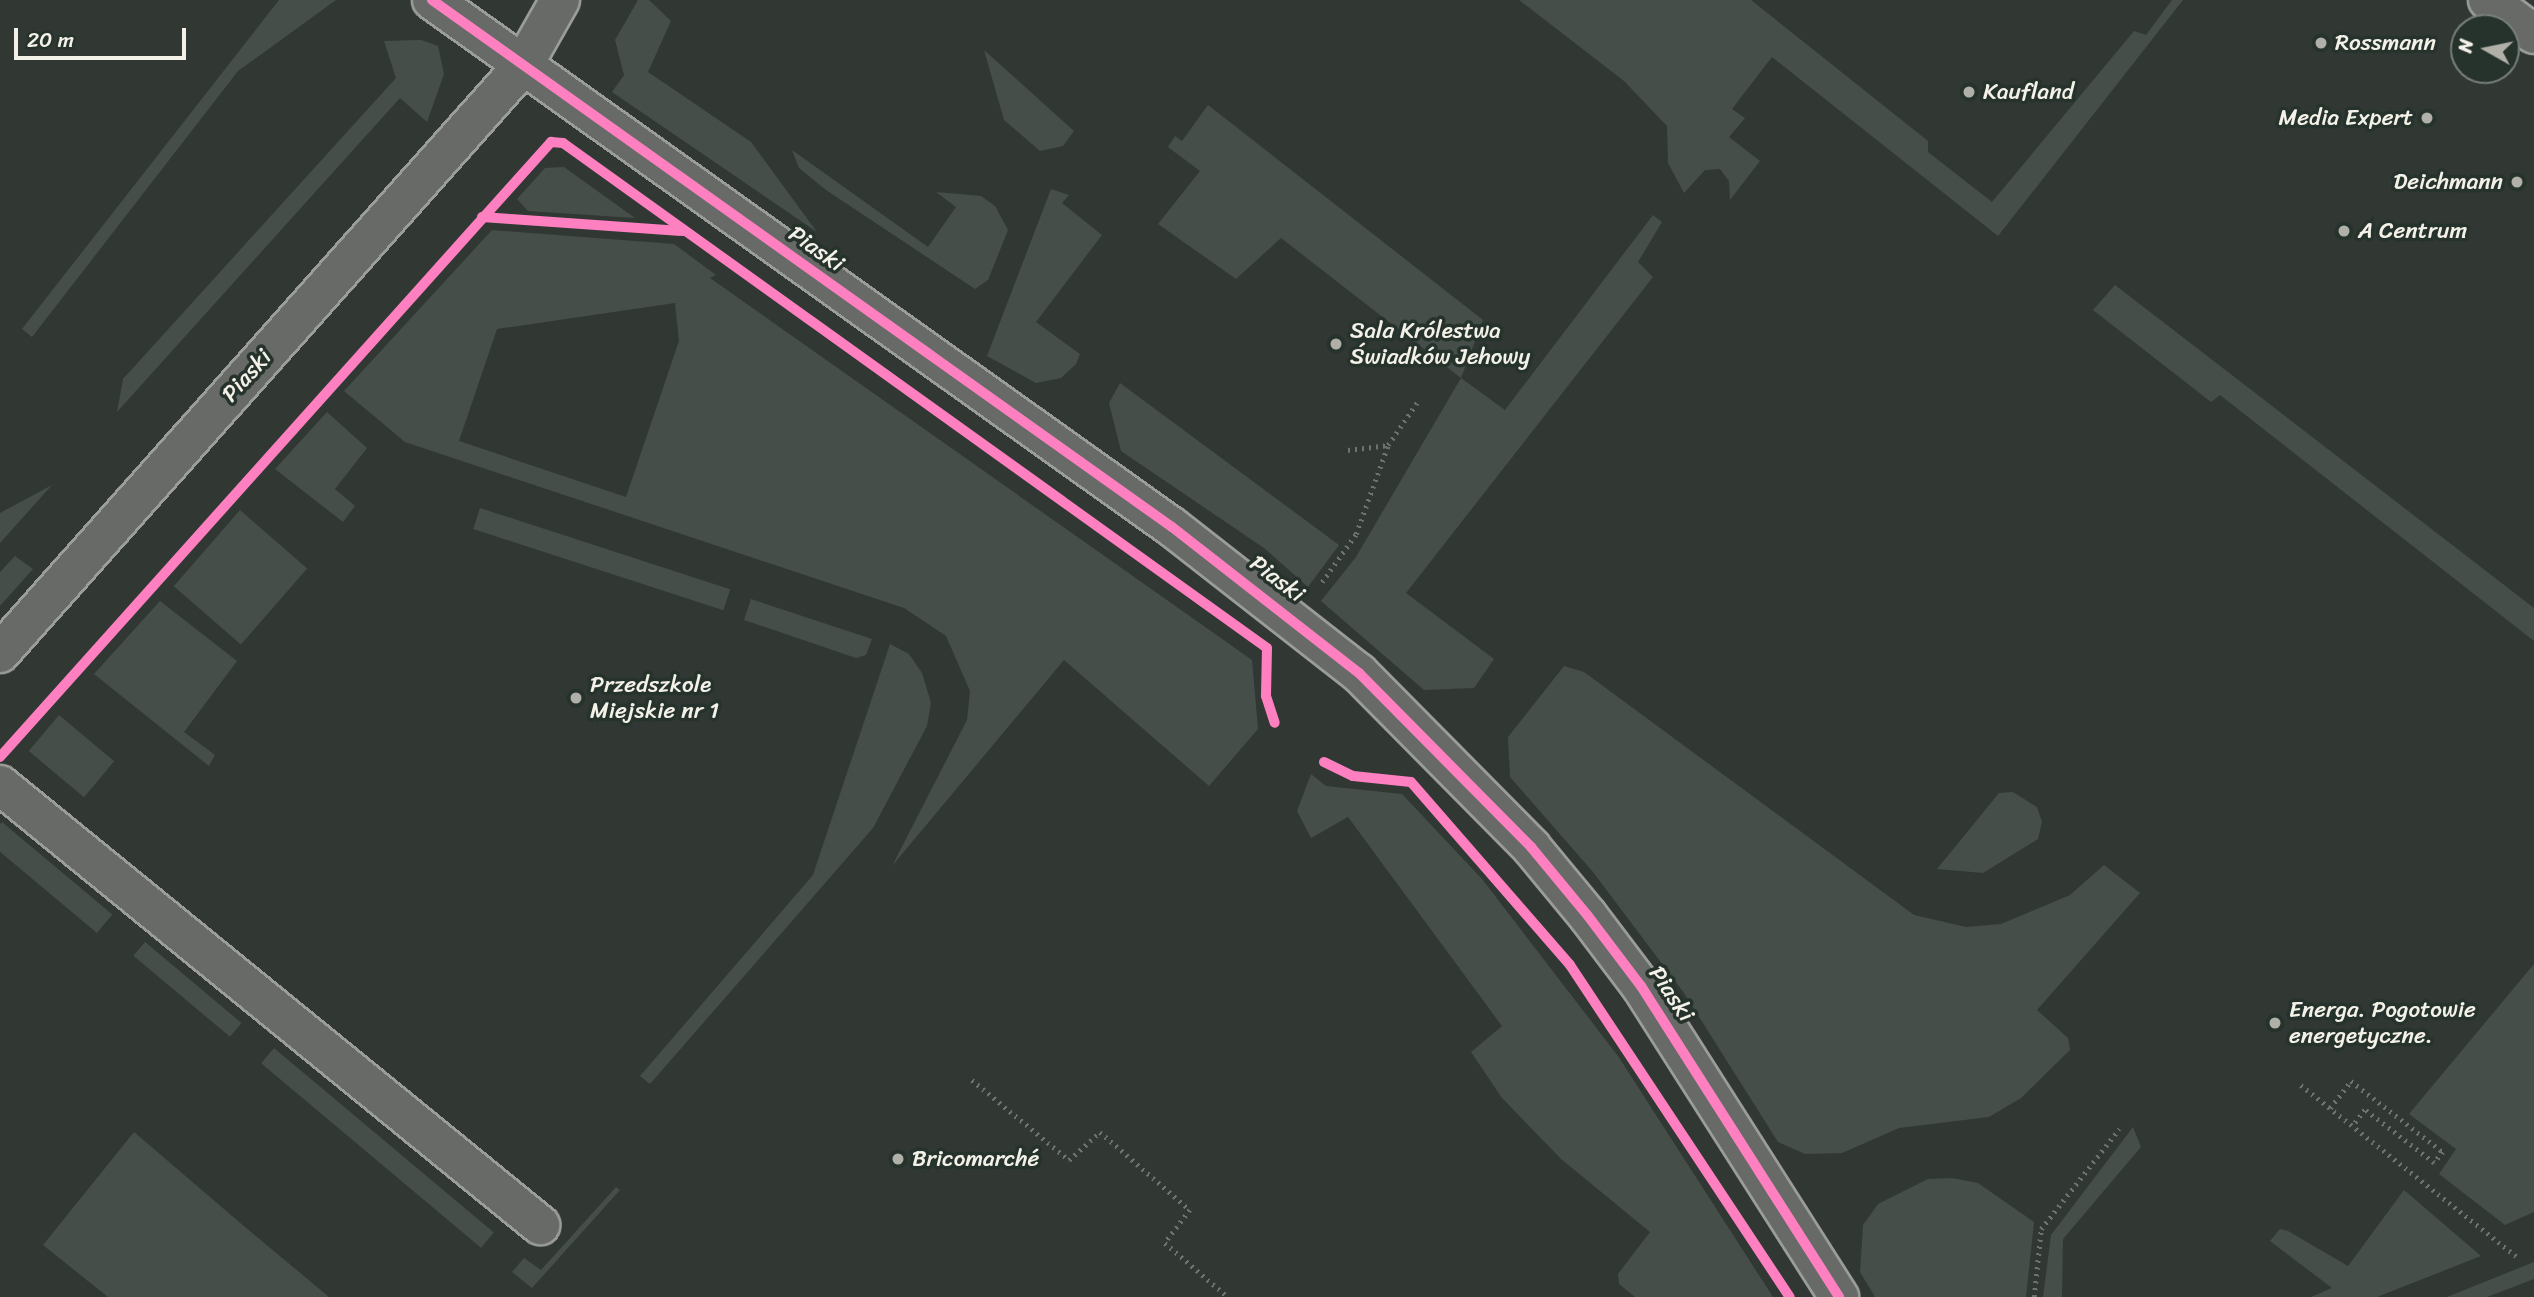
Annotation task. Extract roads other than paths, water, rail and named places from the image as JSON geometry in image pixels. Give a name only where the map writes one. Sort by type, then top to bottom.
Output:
[{"type":"street","points":[[432,0],[522,67]]},
{"type":"street","name":"Piaski","points":[[0,653],[522,67],[560,0]]},
{"type":"street","points":[[2488,0],[2534,34]]},
{"type":"street","name":"Piaski","points":[[522,67],[1172,527],[1359,673],[1494,807],[1588,916],[1641,986],[1839,1297]]},
{"type":"street","points":[[0,785],[540,1225]]},
{"type":"place","name":"Rossmann","points":[[2321,43]]},
{"type":"place","name":"Kaufland","points":[[1969,92]]},
{"type":"place","name":"Media Expert","points":[[2427,118]]},
{"type":"place","name":"Deichmann","points":[[2517,182]]},
{"type":"place","name":"A Centrum","points":[[2344,231]]},
{"type":"place","name":"Sala Królestwa Świadków Jehowy","points":[[1336,344]]},
{"type":"place","name":"Przedszkole Miejskie nr 1","points":[[576,698]]},
{"type":"place","name":"Energa. Pogotowie energetyczne.","points":[[2275,1023]]},
{"type":"place","name":"Bricomarché","points":[[898,1159]]}]
